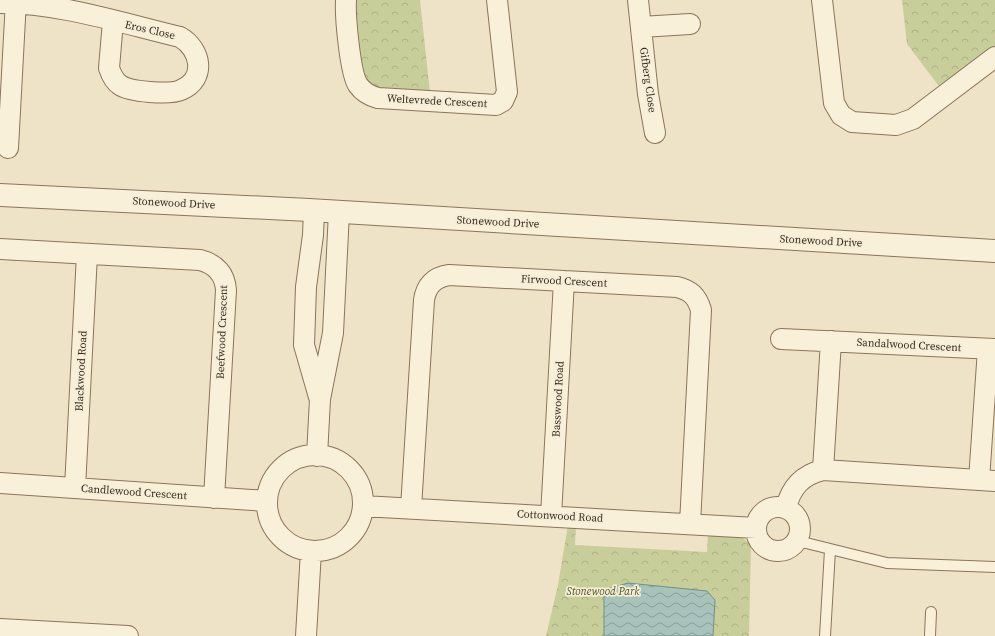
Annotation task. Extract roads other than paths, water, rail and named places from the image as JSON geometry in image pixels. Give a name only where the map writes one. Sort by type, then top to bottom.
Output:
[{"type":"street","name":"Weltevrede Crescent","points":[[346,0],[353,74],[359,87],[364,92],[378,98],[496,105],[503,101],[507,92],[497,0]]},
{"type":"street","name":"Gifberg Close","points":[[638,0],[648,94],[655,133]]},
{"type":"street","points":[[822,0],[834,103],[841,115],[852,122],[896,125],[913,119],[995,57]]},
{"type":"street","points":[[8,148],[11,2]]},
{"type":"street","name":"Eros Close","points":[[11,2],[66,9],[180,37],[187,41],[195,51],[198,63],[194,79],[181,90],[172,92],[132,90],[120,86],[109,68],[113,21]]},
{"type":"street","points":[[641,27],[690,24]]},
{"type":"street","name":"Stonewood Drive","points":[[0,195],[339,212],[995,251]]},
{"type":"street","points":[[314,211],[313,235],[306,287],[304,345],[320,399]]},
{"type":"street","points":[[317,456],[320,399],[333,333],[339,212]]},
{"type":"street","name":"Beefwood Crescent","points":[[0,249],[200,260],[214,265],[223,276],[226,290],[214,498]]},
{"type":"street","name":"Blackwood Road","points":[[75,488],[88,254]]},
{"type":"street","name":"Firwood Crescent","points":[[411,508],[424,300],[427,288],[436,279],[449,275],[677,287],[690,291],[699,302],[701,317],[690,524]]},
{"type":"street","name":"Basswood Road","points":[[551,516],[564,281]]},
{"type":"street","name":"Sandalwood Crescent","points":[[781,338],[991,349],[987,480],[823,470],[813,472],[798,483],[789,497],[786,508]]},
{"type":"street","points":[[823,470],[831,341]]},
{"type":"street","points":[[317,456],[330,458],[341,463],[351,471],[358,481],[362,493],[363,506],[361,518],[347,539],[336,546],[324,550],[312,551],[294,546],[279,535],[272,525],[268,514],[267,502],[269,489],[283,468],[293,461],[305,457],[317,456]]},
{"type":"street","name":"Candlewood Crescent","points":[[0,483],[267,502]]},
{"type":"street","name":"Cottonwood Road","points":[[363,506],[756,528]]},
{"type":"street","points":[[778,507],[786,508],[793,512],[798,518],[800,533],[798,541],[787,550],[772,551],[760,542],[756,528],[758,520],[766,511],[778,507]]},
{"type":"street","points":[[306,636],[312,551]]},
{"type":"street","points":[[0,629],[128,636]]},
{"type":"lane","points":[[798,541],[830,550],[887,562],[995,567]]},
{"type":"lane","points":[[825,636],[830,550]]},
{"type":"lane","points":[[930,636],[931,612]]},
{"type":"water","points":[[628,583],[707,591],[715,600],[713,636],[604,636],[604,590]]},
{"type":"park label","name":"Stonewood Park","points":[[603,591]]}]
